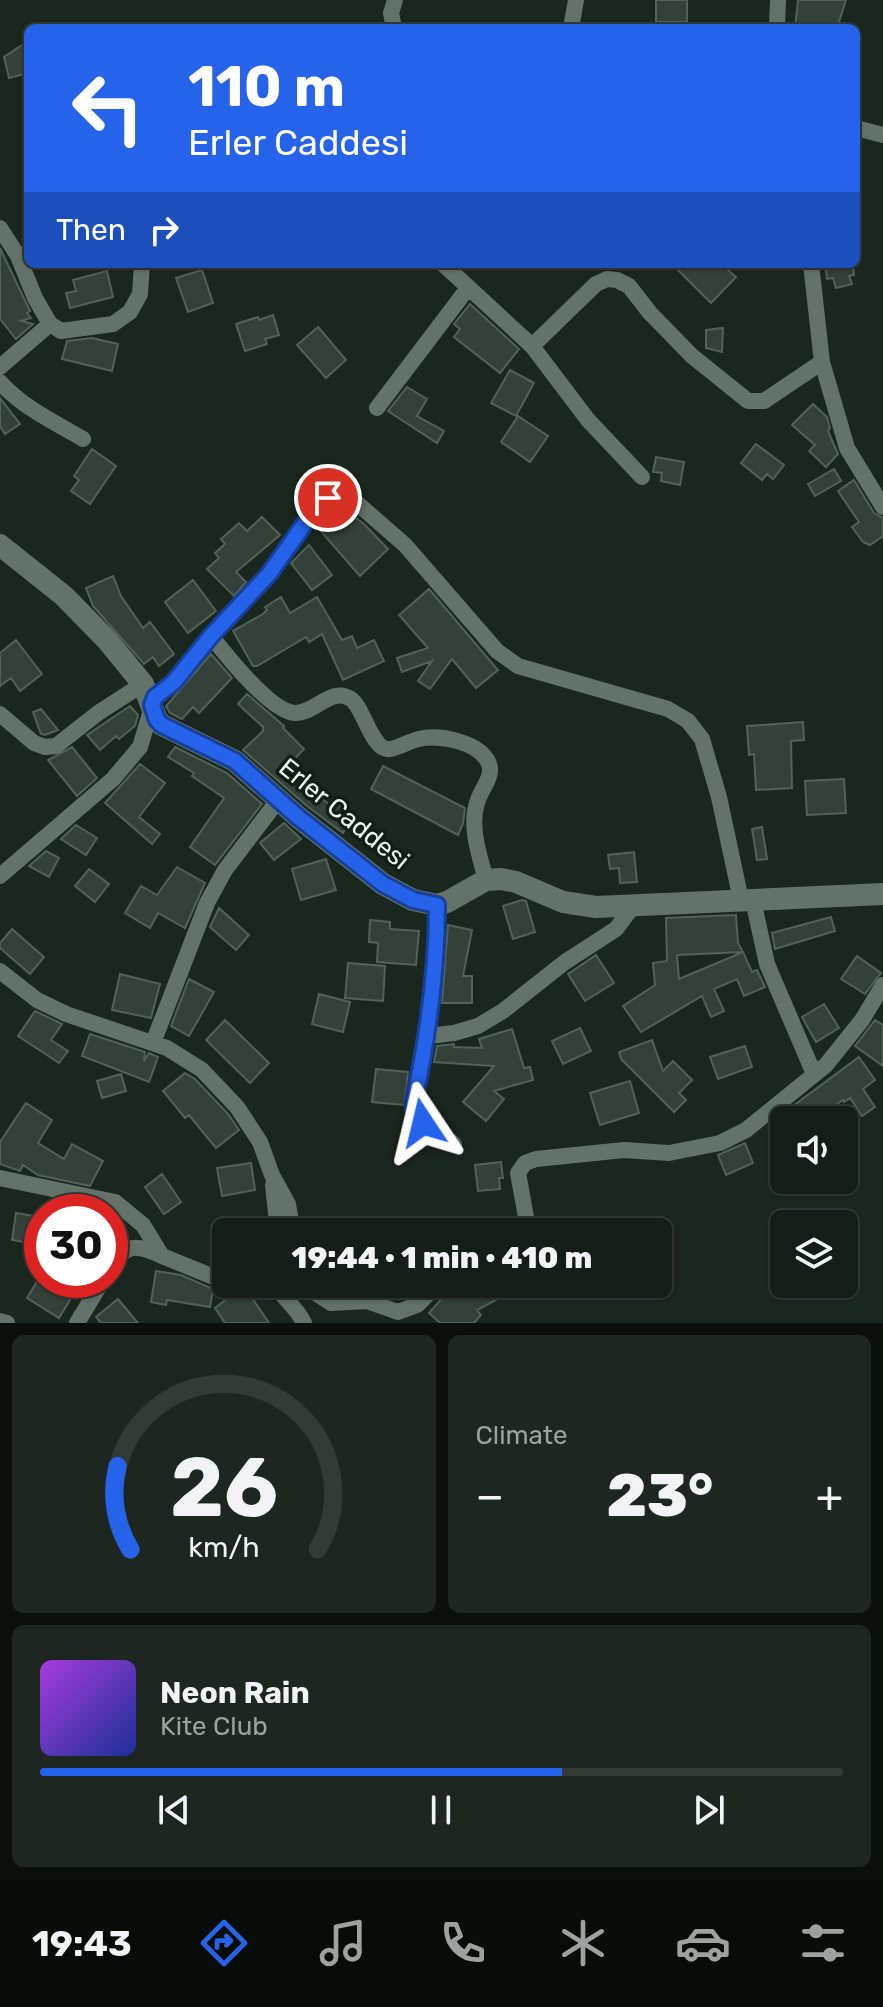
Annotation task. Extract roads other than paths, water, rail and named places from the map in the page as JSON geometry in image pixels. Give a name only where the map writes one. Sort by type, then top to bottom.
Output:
[{"type":"street","points":[[393,24],[391,13],[395,0]]},
{"type":"street","points":[[572,24],[576,0]]},
{"type":"street","points":[[777,24],[778,0]]},
{"type":"street","points":[[860,129],[883,135]]},
{"type":"street","points":[[0,228],[23,254]]},
{"type":"street","points":[[27,268],[35,298],[50,324],[61,331],[113,324],[130,312],[140,294],[142,268]]},
{"type":"street","points":[[447,268],[532,346],[588,420],[642,477]]},
{"type":"street","points":[[811,268],[822,362],[847,448],[883,507]]},
{"type":"street","points":[[532,346],[596,284],[607,279],[629,286],[650,313],[692,356],[748,401],[764,401],[822,362]]},
{"type":"street","points":[[377,408],[468,288]]},
{"type":"street","points":[[0,367],[50,324]]},
{"type":"street","points":[[0,382],[33,410],[83,439]]},
{"type":"street","points":[[0,714],[34,743],[45,747],[56,746],[98,713],[148,694],[155,697],[174,682],[211,636],[269,574],[319,506],[328,498],[340,495],[350,497],[405,545],[497,651],[518,666],[668,709],[688,721],[702,739],[767,964],[814,1074]]},
{"type":"street","name":"Erler Caddesi","points":[[0,545],[37,571],[107,640],[148,694],[157,720],[162,725],[235,761],[383,884],[413,900],[437,905]]},
{"type":"street","points":[[211,636],[240,672],[284,710],[295,713],[308,710],[332,696],[341,695],[353,700],[382,748],[390,749],[421,738],[437,738],[469,746],[485,757],[491,767],[490,777],[476,805],[475,826],[486,880]]},
{"type":"street","points":[[0,876],[113,779],[140,747],[148,694]]},
{"type":"street","points":[[153,1043],[207,903],[225,870],[279,799]]},
{"type":"street","points":[[454,1144],[418,1118],[414,1110],[428,1036],[437,943],[437,905],[486,880],[501,879],[576,905],[883,894]]},
{"type":"street","points":[[428,1036],[478,1026],[503,1011],[565,962],[616,929],[634,905]]},
{"type":"street","points":[[0,971],[37,1000],[66,1014],[167,1048],[192,1063],[221,1088],[260,1142],[272,1175],[288,1204],[290,1218]]},
{"type":"street","points":[[526,1218],[518,1173],[525,1163],[544,1158],[624,1150],[669,1153],[720,1143],[746,1130],[838,1053],[883,985]]},
{"type":"street","points":[[272,1175],[277,1218]]},
{"type":"street","points":[[0,1178],[115,1202],[143,1225],[162,1256]]},
{"type":"street","points":[[128,1249],[143,1247],[212,1276]]},
{"type":"street","points":[[77,1323],[92,1298]]},
{"type":"street","points":[[287,1298],[304,1323]]},
{"type":"street","points":[[323,1298],[331,1303],[367,1301],[398,1312],[417,1305],[424,1298]]},
{"type":"street","points":[[0,1321],[7,1323]]}]
